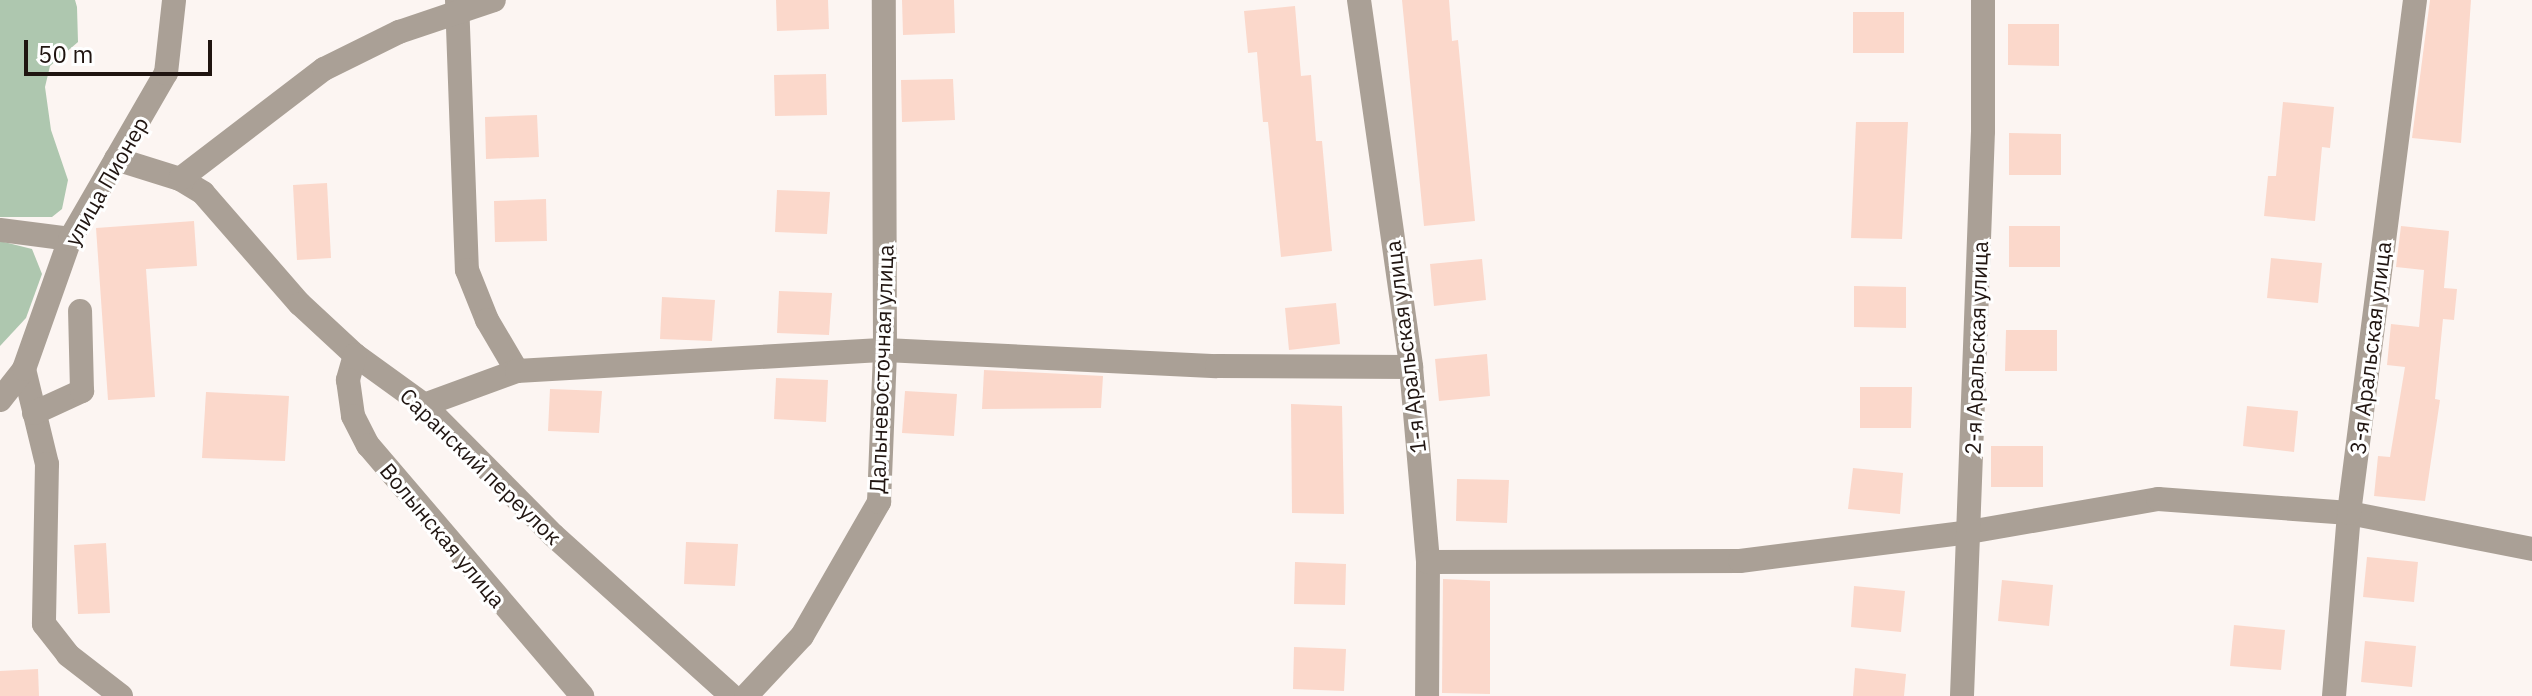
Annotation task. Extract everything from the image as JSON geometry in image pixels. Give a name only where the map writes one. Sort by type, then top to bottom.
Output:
[{"type":"street","name":"улица Пионер","points":[[0,400],[24,369],[70,239],[166,73],[174,0]]},
{"type":"street","points":[[180,179],[324,69],[457,8],[494,0]]},
{"type":"street","name":"Дальневосточная улица","points":[[746,696],[802,636],[879,502],[885,350],[884,0]]},
{"type":"street","name":"1-я Аральская улица","points":[[1359,0],[1411,367],[1428,562],[1427,696]]},
{"type":"street","name":"2-я Аральская улица","points":[[1962,696],[1983,0]]},
{"type":"street","name":"3-я Аральская улица","points":[[2334,696],[2349,513],[2415,0]]},
{"type":"street","points":[[457,8],[467,270],[487,320],[517,371]]},
{"type":"street","name":"Саранский переулок","points":[[116,159],[180,179],[203,193],[300,304],[355,355],[424,405],[553,535],[732,696]]},
{"type":"street","points":[[0,230],[70,239]]},
{"type":"street","points":[[34,413],[82,391],[80,311]]},
{"type":"street","points":[[424,405],[517,371],[885,350],[1217,366],[1411,367]]},
{"type":"street","name":"Волынская улица","points":[[355,355],[348,380],[353,416],[368,445],[582,696]]},
{"type":"street","points":[[24,369],[47,464],[44,624],[68,655],[121,696]]},
{"type":"street","points":[[1428,562],[1740,561],[1969,532],[2158,499],[2349,513],[2532,549]]},
{"type":"green space","points":[[0,0],[75,0],[77,7],[78,42],[50,66],[45,87],[51,130],[68,180],[62,209],[52,217],[0,217]]},
{"type":"green space","points":[[0,241],[32,249],[42,274],[26,318],[0,346]]},
{"type":"building","points":[[776,0],[828,0],[829,29],[777,31]]},
{"type":"building","points":[[902,0],[954,0],[955,33],[903,35]]},
{"type":"building","points":[[1402,0],[1449,0],[1452,41],[1458,40],[1475,221],[1424,226]]},
{"type":"building","points":[[2430,0],[2471,0],[2461,143],[2412,138]]},
{"type":"building","points":[[1295,6],[1301,76],[1311,75],[1316,141],[1322,141],[1332,251],[1281,257],[1268,122],[1263,122],[1257,52],[1248,53],[1244,11]]},
{"type":"building","points":[[1853,12],[1904,12],[1904,53],[1853,53]]},
{"type":"building","points":[[2008,24],[2059,24],[2059,66],[2008,65]]},
{"type":"building","points":[[826,74],[827,115],[775,116],[774,75]]},
{"type":"building","points":[[953,79],[955,120],[902,122],[901,80]]},
{"type":"building","points":[[2283,102],[2334,107],[2330,148],[2322,147],[2315,221],[2264,216],[2268,176],[2276,176]]},
{"type":"building","points":[[537,115],[539,157],[486,159],[485,117]]},
{"type":"building","points":[[1856,122],[1908,122],[1902,239],[1851,238]]},
{"type":"building","points":[[2009,133],[2061,134],[2061,175],[2009,175]]},
{"type":"building","points":[[327,183],[331,258],[297,260],[293,185]]},
{"type":"building","points":[[777,190],[830,192],[827,234],[775,232]]},
{"type":"building","points":[[546,199],[547,241],[495,242],[494,201]]},
{"type":"building","points":[[194,221],[197,266],[146,269],[155,397],[108,400],[96,228]]},
{"type":"building","points":[[2009,226],[2060,226],[2060,267],[2009,267]]},
{"type":"building","points":[[2401,226],[2449,231],[2444,288],[2457,289],[2454,320],[2443,319],[2435,399],[2440,400],[2425,501],[2374,496],[2378,456],[2390,457],[2405,367],[2387,365],[2391,324],[2419,327],[2424,270],[2396,267]]},
{"type":"building","points":[[2271,258],[2322,263],[2318,303],[2267,298]]},
{"type":"building","points":[[1482,259],[1486,300],[1434,306],[1430,264]]},
{"type":"building","points":[[1854,286],[1906,287],[1906,328],[1854,327]]},
{"type":"building","points":[[779,291],[832,293],[829,335],[777,333]]},
{"type":"building","points":[[662,297],[715,300],[712,341],[660,339]]},
{"type":"building","points":[[1336,303],[1340,344],[1289,350],[1285,308]]},
{"type":"building","points":[[2006,330],[2057,330],[2057,371],[2005,371]]},
{"type":"building","points":[[1487,354],[1490,396],[1439,401],[1435,359]]},
{"type":"building","points":[[984,370],[1103,376],[1101,408],[982,409]]},
{"type":"building","points":[[776,378],[828,380],[826,422],[774,419]]},
{"type":"building","points":[[1860,387],[1912,387],[1911,428],[1860,428]]},
{"type":"building","points":[[550,389],[602,391],[599,433],[548,431]]},
{"type":"building","points":[[905,391],[957,394],[954,436],[902,433]]},
{"type":"building","points":[[206,392],[289,396],[285,461],[202,458]]},
{"type":"building","points":[[1291,404],[1342,406],[1344,514],[1292,513]]},
{"type":"building","points":[[2247,406],[2298,411],[2294,452],[2243,446]]},
{"type":"building","points":[[1991,446],[2043,446],[2043,487],[1991,487]]},
{"type":"building","points":[[1853,468],[1903,473],[1900,514],[1848,509]]},
{"type":"building","points":[[1457,479],[1509,480],[1507,523],[1456,521]]},
{"type":"building","points":[[686,542],[738,544],[735,586],[684,584]]},
{"type":"building","points":[[106,543],[110,613],[78,614],[74,545]]},
{"type":"building","points":[[2367,557],[2418,562],[2414,602],[2363,597]]},
{"type":"building","points":[[1295,562],[1346,564],[1345,605],[1294,604]]},
{"type":"building","points":[[1443,579],[1490,581],[1490,694],[1442,693]]},
{"type":"building","points":[[2002,580],[2053,585],[2049,626],[1998,621]]},
{"type":"building","points":[[1854,586],[1905,591],[1901,632],[1851,627]]},
{"type":"building","points":[[2234,625],[2285,630],[2281,670],[2230,666]]},
{"type":"building","points":[[2365,641],[2416,646],[2412,687],[2361,682]]},
{"type":"building","points":[[1294,647],[1346,649],[1344,691],[1293,689]]},
{"type":"building","points":[[1855,668],[1906,674],[1904,696],[1853,696]]},
{"type":"building","points":[[38,669],[39,696],[0,696],[0,671]]}]
